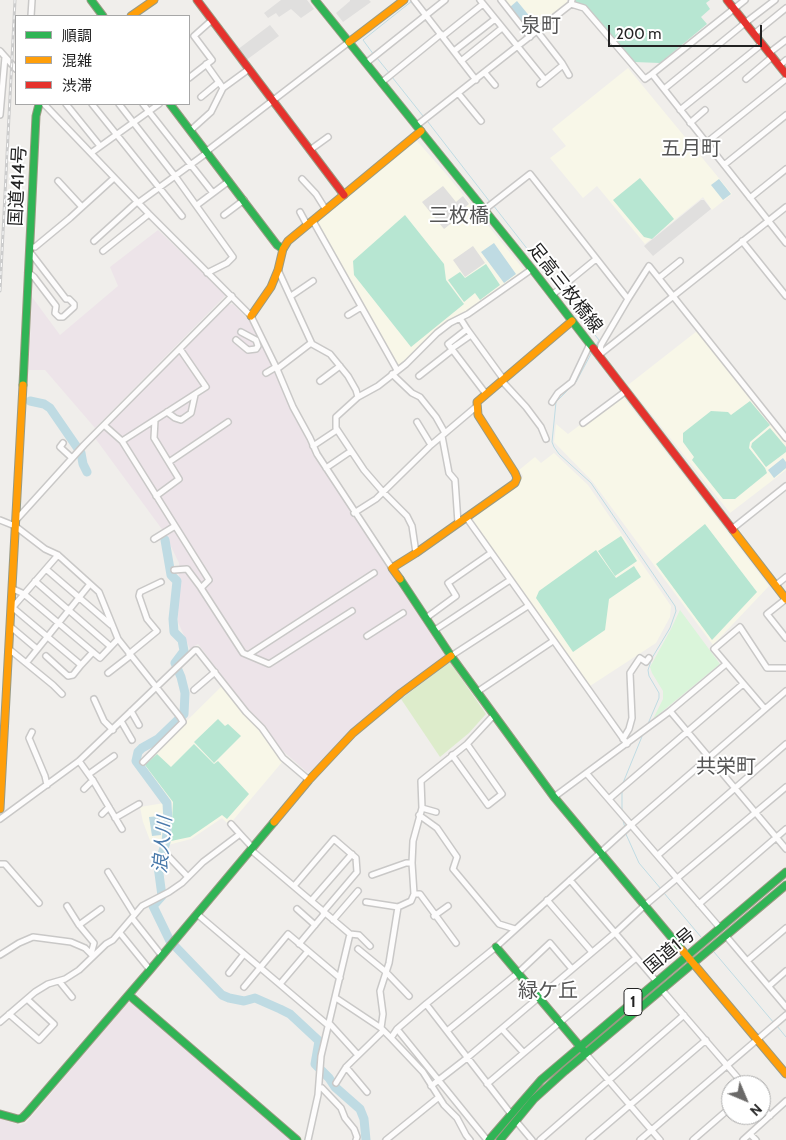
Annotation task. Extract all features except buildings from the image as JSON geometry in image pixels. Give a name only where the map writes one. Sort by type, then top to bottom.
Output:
[{"type":"main road","points":[[91,0],[102,15]]},
{"type":"main road","points":[[132,15],[154,0]]},
{"type":"main road","points":[[197,0],[344,195]]},
{"type":"main road","name":"足高三枚橋線","points":[[315,0],[554,294],[597,354],[786,599]]},
{"type":"main road","points":[[349,42],[404,0]]},
{"type":"main road","points":[[727,0],[786,74]]},
{"type":"main road","name":"国道414号","points":[[0,809],[8,648],[13,589],[36,116],[39,105]]},
{"type":"main road","points":[[171,105],[277,245],[283,249]]},
{"type":"main road","points":[[251,316],[271,288],[283,249],[288,242],[344,195],[418,128]]},
{"type":"main road","points":[[572,321],[477,402],[478,415],[517,478],[515,483],[392,568],[493,716],[554,797],[786,1074]]},
{"type":"main road","points":[[0,1114],[18,1119],[22,1118],[129,995],[309,780],[369,718],[451,656]]},
{"type":"main road","name":"国道1号","points":[[488,1140],[541,1080],[786,872]]},
{"type":"main road","name":"国道1号","points":[[500,1140],[534,1099],[786,885]]},
{"type":"main road","points":[[496,947],[586,1054]]},
{"type":"main road","points":[[129,995],[297,1140]]},
{"type":"street","points":[[31,15],[32,0]]},
{"type":"street","points":[[414,0],[476,80]]},
{"type":"street","points":[[366,63],[425,14],[445,0]]},
{"type":"street","points":[[501,0],[530,36]]},
{"type":"street","points":[[418,128],[458,93],[571,2],[584,8],[645,79],[745,0]]},
{"type":"street","points":[[664,89],[775,0]]},
{"type":"street","points":[[382,82],[482,2],[545,80]]},
{"type":"street","points":[[754,34],[786,8]]},
{"type":"street","points":[[454,51],[495,19]]},
{"type":"street","points":[[190,77],[212,60],[194,36],[212,20]]},
{"type":"street","points":[[461,61],[502,28]]},
{"type":"street","points":[[537,31],[569,75]]},
{"type":"street","points":[[746,78],[786,40]]},
{"type":"street","points":[[94,241],[138,202],[160,188],[349,42]]},
{"type":"street","points":[[680,110],[762,44]]},
{"type":"street","points":[[2,56],[15,68]]},
{"type":"street","points":[[0,115],[2,56]]},
{"type":"street","points":[[779,66],[786,60]]},
{"type":"street","points":[[206,64],[223,88]]},
{"type":"street","points":[[540,84],[563,65]]},
{"type":"street","points":[[191,130],[211,112],[223,88],[249,69]]},
{"type":"street","points":[[484,73],[495,85]]},
{"type":"street","points":[[652,74],[786,243]]},
{"type":"street","points":[[706,143],[786,79]]},
{"type":"street","points":[[201,97],[219,82]]},
{"type":"street","points":[[458,93],[481,121]]},
{"type":"street","points":[[45,105],[207,274],[251,316],[313,446],[354,513],[392,568]]},
{"type":"street","points":[[67,105],[100,146]]},
{"type":"street","points":[[93,105],[182,216]]},
{"type":"street","points":[[119,105],[175,176],[233,257],[227,264],[207,274]]},
{"type":"street","points":[[145,105],[213,193]]},
{"type":"street","points":[[91,152],[158,105]]},
{"type":"street","points":[[690,123],[705,110]]},
{"type":"street","points":[[724,165],[786,115]]},
{"type":"street","points":[[310,150],[328,137]]},
{"type":"street","points":[[750,198],[786,169]]},
{"type":"street","points":[[484,210],[530,174],[628,299]]},
{"type":"street","points":[[28,272],[56,306],[56,313],[59,317],[63,317],[74,307],[74,304],[69,299],[66,299],[29,249],[35,247],[114,178]]},
{"type":"street","points":[[302,179],[316,194],[326,210]]},
{"type":"street","points":[[58,181],[82,207]]},
{"type":"street","points":[[197,206],[229,181]]},
{"type":"street","points":[[224,215],[244,200]]},
{"type":"street","points":[[597,354],[786,207]]},
{"type":"street","points":[[300,212],[310,223],[361,307],[394,372],[412,393],[420,397],[444,434],[450,473],[455,480],[458,523]]},
{"type":"street","points":[[103,250],[149,214]]},
{"type":"street","points":[[742,241],[786,296]]},
{"type":"street","points":[[554,294],[596,259]]},
{"type":"street","points":[[658,278],[680,261]]},
{"type":"street","points":[[597,354],[649,266],[786,438]]},
{"type":"street","points":[[416,553],[411,522],[364,470],[337,430],[336,417],[358,397],[378,386],[406,364],[437,333],[468,314],[532,269]]},
{"type":"street","points":[[278,270],[311,343],[330,354],[356,390],[358,397]]},
{"type":"street","points":[[291,296],[312,281]]},
{"type":"street","points":[[15,524],[72,458],[232,296]]},
{"type":"street","points":[[348,315],[361,307]]},
{"type":"street","points":[[460,318],[503,380],[541,428],[546,439]]},
{"type":"street","points":[[467,329],[448,344],[486,394]]},
{"type":"street","points":[[236,340],[248,350],[256,349],[258,346],[256,340],[241,332]]},
{"type":"street","points":[[419,376],[471,335]]},
{"type":"street","points":[[266,373],[311,343]]},
{"type":"street","points":[[552,402],[558,393],[572,382],[590,344]]},
{"type":"street","points":[[122,442],[206,387],[180,349]]},
{"type":"street","points":[[320,381],[340,366]]},
{"type":"street","points":[[582,423],[626,391]]},
{"type":"street","points":[[167,412],[181,420],[191,413],[195,395]]},
{"type":"street","points":[[354,513],[376,499],[431,445],[476,406]]},
{"type":"street","points":[[155,420],[154,438],[179,479],[156,496]]},
{"type":"street","points":[[169,462],[228,422]]},
{"type":"street","points":[[417,422],[431,445]]},
{"type":"street","points":[[104,425],[122,442],[210,580],[202,590]]},
{"type":"street","points":[[313,446],[337,430]]},
{"type":"street","points":[[63,443],[60,446],[72,458]]},
{"type":"street","points":[[326,468],[351,451]]},
{"type":"street","points":[[732,529],[786,486]]},
{"type":"street","points":[[466,517],[625,741]]},
{"type":"street","points":[[0,520],[15,524],[45,549],[58,555],[99,592],[118,639],[182,720],[183,722],[143,762]]},
{"type":"street","points":[[154,539],[175,526]]},
{"type":"street","points":[[426,618],[456,596],[448,583],[491,552]]},
{"type":"street","points":[[58,555],[12,607],[81,665]]},
{"type":"street","points":[[46,569],[113,627]]},
{"type":"street","points":[[174,570],[188,569],[243,653],[270,664],[352,611]]},
{"type":"street","points":[[248,655],[374,572]]},
{"type":"street","points":[[776,585],[786,577]]},
{"type":"street","points":[[435,630],[510,580]]},
{"type":"street","points":[[35,582],[110,646]]},
{"type":"street","points":[[108,673],[157,631],[147,620],[139,596],[140,592],[161,582]]},
{"type":"street","points":[[27,662],[90,584]]},
{"type":"street","points":[[13,589],[24,594],[100,658],[118,639]]},
{"type":"street","points":[[786,599],[768,614],[786,638]]},
{"type":"street","points":[[451,656],[528,606]]},
{"type":"street","points":[[367,636],[403,612]]},
{"type":"street","points":[[10,627],[37,649]]},
{"type":"street","points":[[765,709],[714,649],[740,627],[767,668],[786,668]]},
{"type":"street","points":[[477,692],[553,641]]},
{"type":"street","points":[[8,648],[27,662],[62,694]]},
{"type":"street","points":[[0,819],[78,761],[194,650],[197,650],[246,712],[262,728],[283,758],[309,780]]},
{"type":"street","points":[[46,656],[68,676],[73,675],[93,652]]},
{"type":"street","points":[[625,741],[632,718],[630,673],[640,658],[646,662],[649,658]]},
{"type":"street","points":[[554,797],[587,774],[625,741],[670,711],[726,664]]},
{"type":"street","points":[[194,690],[215,672]]},
{"type":"street","points":[[610,798],[744,684]]},
{"type":"street","points":[[391,1038],[397,1030],[426,1004],[496,947],[632,824],[786,692]]},
{"type":"street","points":[[94,699],[104,721],[112,730]]},
{"type":"street","points":[[131,711],[139,725]]},
{"type":"street","points":[[670,711],[786,849]]},
{"type":"street","points":[[366,902],[398,907],[411,901],[414,894],[412,842],[422,808],[421,781],[467,744],[493,716]]},
{"type":"street","points":[[121,721],[132,740]]},
{"type":"street","points":[[32,732],[29,738],[47,785]]},
{"type":"street","points":[[452,755],[488,805],[502,794],[467,744]]},
{"type":"street","points":[[658,855],[786,744]]},
{"type":"street","points":[[89,774],[114,756]]},
{"type":"street","points":[[78,761],[93,780],[122,829]]},
{"type":"street","points":[[587,774],[610,798],[720,928]]},
{"type":"street","points":[[84,789],[93,780]]},
{"type":"street","points":[[431,1086],[468,1058],[644,906],[786,787]]},
{"type":"street","points":[[115,818],[139,804]]},
{"type":"street","points":[[102,814],[109,807]]},
{"type":"street","points":[[422,808],[436,812]]},
{"type":"street","points":[[419,815],[437,828],[457,856],[453,869],[499,924],[515,930]]},
{"type":"street","points":[[231,824],[252,849],[311,901],[350,934],[359,935],[370,946]]},
{"type":"street","points":[[699,904],[786,829]]},
{"type":"street","points":[[0,1022],[48,984],[59,981],[79,970],[92,955],[114,940],[142,906],[162,896],[188,877],[203,862],[240,834]]},
{"type":"street","points":[[294,886],[334,839],[356,858],[357,872],[299,944]]},
{"type":"street","points":[[311,901],[352,854]]},
{"type":"street","points":[[168,856],[188,877]]},
{"type":"street","points":[[372,874],[406,862],[412,863]]},
{"type":"street","points":[[0,864],[5,864],[39,903]]},
{"type":"street","points":[[108,872],[133,916],[162,956]]},
{"type":"street","points":[[570,880],[657,982]]},
{"type":"street","points":[[333,920],[358,891]]},
{"type":"street","points":[[414,894],[420,894],[434,916],[456,943]]},
{"type":"street","points":[[547,900],[592,952]]},
{"type":"street","points":[[67,906],[79,926],[94,943],[92,955]]},
{"type":"street","points":[[434,916],[448,906]]},
{"type":"street","points":[[336,1083],[346,1067],[382,1029],[383,1014],[380,991],[389,963],[398,907]]},
{"type":"street","points":[[79,926],[101,909]]},
{"type":"street","points":[[297,910],[315,924]]},
{"type":"street","points":[[197,914],[329,1024],[358,1055]]},
{"type":"street","points":[[747,961],[786,928]]},
{"type":"street","points":[[120,933],[150,970]]},
{"type":"street","points":[[244,987],[288,934],[340,978]]},
{"type":"street","points":[[308,1140],[318,1094],[321,1056],[350,934]]},
{"type":"street","points":[[726,936],[786,1007]]},
{"type":"street","points":[[0,955],[33,937],[71,942],[85,948],[92,955]]},
{"type":"street","points":[[447,1032],[518,973],[550,943],[572,969]]},
{"type":"street","points":[[358,949],[386,972],[409,996]]},
{"type":"street","points":[[280,984],[308,951]]},
{"type":"street","points":[[229,973],[244,954]]},
{"type":"street","points":[[487,1084],[636,958]]},
{"type":"street","points":[[768,986],[786,971]]},
{"type":"street","points":[[59,981],[72,997]]},
{"type":"street","points":[[662,990],[735,1075]]},
{"type":"street","points":[[336,998],[382,1029],[391,1038],[423,1072],[439,1097],[457,1118],[470,1140]]},
{"type":"street","points":[[9,1014],[39,1040],[54,1024],[27,999]]},
{"type":"street","points":[[426,1004],[511,1114]]},
{"type":"street","points":[[540,1140],[684,1015]]},
{"type":"street","points":[[640,1140],[786,1016]]},
{"type":"street","points":[[502,1029],[523,1052]]},
{"type":"street","points":[[397,1030],[488,1140]]},
{"type":"street","points":[[589,1140],[706,1040]]},
{"type":"street","points":[[586,1054],[660,1140]]},
{"type":"street","points":[[346,1067],[367,1092]]},
{"type":"street","points":[[322,1088],[341,1108],[345,1118],[354,1129],[357,1137],[356,1140]]},
{"type":"street","points":[[386,1140],[439,1097]]},
{"type":"street","points":[[771,1115],[786,1101]]},
{"type":"street","points":[[693,1140],[721,1116]]},
{"type":"street","points":[[516,1121],[532,1140]]},
{"type":"street","points":[[743,1140],[760,1125]]},
{"type":"street","points":[[750,1134],[756,1140]]},
{"type":"shaded area","points":[[281,0],[307,0],[314,9],[301,18],[291,9],[279,17],[276,13],[268,18],[264,13]]},
{"type":"shaded area","points":[[350,0],[369,0],[371,2],[343,22],[336,13]]},
{"type":"shaded area","points":[[504,0],[567,0],[567,3],[529,32]]},
{"type":"shaded area","points":[[270,25],[279,36],[245,61],[237,50]]},
{"type":"shaded area","points":[[628,68],[732,194],[712,210],[703,197],[645,244],[597,186],[583,198],[550,158],[566,146],[552,129]]},
{"type":"shaded area","points":[[414,140],[447,175],[525,271],[468,312],[449,321],[397,367],[317,225],[317,221]]},
{"type":"shaded area","points":[[443,186],[456,202],[463,196],[469,204],[457,214],[459,217],[444,229],[422,202]]},
{"type":"shaded area","points":[[701,200],[704,200],[711,209],[653,256],[644,246]]},
{"type":"shaded area","points":[[158,230],[226,295],[95,428],[45,370],[29,370],[32,297],[60,335],[118,286],[110,267]]},
{"type":"shaded area","points":[[473,246],[485,263],[465,277],[453,260]]},
{"type":"shaded area","points":[[233,304],[254,326],[295,419],[308,439],[314,455],[446,659],[353,727],[311,771],[307,772],[284,752],[271,737],[265,726],[248,710],[198,644],[190,649],[178,622],[179,563],[164,532],[95,438],[227,305]]},
{"type":"shaded area","points":[[697,331],[786,444],[786,470],[730,513],[628,385]]},
{"type":"shaded area","points":[[621,394],[769,586],[713,645],[592,481],[554,442],[556,424],[568,434]]},
{"type":"shaded area","points":[[554,453],[588,485],[671,606],[670,617],[656,643],[590,686],[473,521],[475,514],[520,482],[523,476],[519,470],[535,457],[541,463]]},
{"type":"shaded area","points":[[223,685],[244,714],[261,730],[271,748],[283,761],[229,825],[222,818],[191,839],[168,845],[162,840],[151,843],[143,822],[140,807],[170,802],[142,765]]},
{"type":"shaded area","points":[[132,1002],[294,1140],[0,1140],[0,1119],[20,1125],[26,1123],[126,1004]]},
{"type":"green space","points":[[574,0],[710,0],[706,3],[710,9],[701,17],[707,24],[660,63],[634,62],[586,6],[575,3]]},
{"type":"green space","points":[[640,178],[674,219],[652,239],[644,237],[613,200]]},
{"type":"green space","points":[[405,215],[444,264],[446,280],[464,304],[411,347],[354,275],[353,261]]},
{"type":"green space","points":[[486,264],[500,285],[480,300],[475,293],[464,302],[448,280],[460,272],[465,278]]},
{"type":"green space","points":[[750,401],[770,425],[750,442],[749,448],[767,473],[735,499],[723,499],[692,460],[694,457],[683,442],[683,433],[711,411],[728,412],[731,415]]},
{"type":"green space","points":[[770,428],[786,447],[786,452],[766,467],[751,447],[752,443]]},
{"type":"green space","points":[[705,524],[757,592],[712,640],[656,564]]},
{"type":"green space","points":[[621,536],[637,561],[615,576],[598,551]]},
{"type":"green space","points":[[596,550],[616,578],[634,566],[641,577],[609,599],[605,630],[573,652],[536,598],[539,591]]},
{"type":"green space","points":[[680,610],[720,664],[653,719],[663,699],[663,691],[650,667]]},
{"type":"green space","points":[[450,662],[486,714],[469,733],[440,757],[401,699]]},
{"type":"green space","points":[[218,719],[225,726],[228,724],[241,736],[214,763],[194,742]]},
{"type":"green space","points":[[194,744],[214,764],[218,761],[249,794],[227,819],[222,815],[190,837],[171,841],[173,802],[145,765],[157,754],[171,767]]},
{"type":"water","points":[[517,1],[536,24],[529,30],[510,7]]},
{"type":"water","points":[[719,179],[731,194],[723,200],[711,185]]},
{"type":"water","points":[[494,243],[516,274],[504,283],[481,252]]},
{"type":"water","points":[[783,458],[786,462],[786,468],[774,478],[768,470]]},
{"type":"water","points":[[160,816],[161,835],[152,836],[149,817]]},
{"type":"waterway","points":[[374,55],[363,40],[412,1]]},
{"type":"waterway","points":[[377,58],[390,74]]},
{"type":"waterway","points":[[392,77],[423,116]]},
{"type":"waterway","points":[[428,122],[490,202]]},
{"type":"waterway","points":[[493,205],[557,287]]},
{"type":"waterway","points":[[559,290],[599,340],[595,347]]},
{"type":"waterway","points":[[592,352],[576,382],[556,402],[552,442],[559,454],[591,483],[675,606],[676,611],[670,628],[652,658],[648,670],[649,676],[659,693],[659,698],[647,726]]},
{"type":"waterway","name":"浪人川","points":[[30,401],[44,404],[50,408],[81,453],[87,472]]},
{"type":"waterway","name":"浪人川","points":[[165,540],[171,575],[177,581],[173,619],[174,632],[182,640],[184,651],[175,663],[185,693],[184,714],[158,739],[142,748],[138,752],[136,761],[167,803],[166,842],[158,866],[162,896],[153,906],[170,941],[222,995],[244,1001],[255,998],[280,1009],[290,1014],[319,1041],[315,1064],[335,1087],[360,1109],[364,1119],[366,1140]]},
{"type":"waterway","points":[[623,783],[643,734]]},
{"type":"waterway","points":[[622,790],[622,811]]},
{"type":"waterway","points":[[623,820],[625,828]]},
{"type":"waterway","points":[[625,832],[639,863],[661,889]]},
{"type":"waterway","points":[[664,893],[701,937]]},
{"type":"waterway","points":[[714,952],[774,1023]]},
{"type":"waterway","points":[[777,1026],[786,1037]]},
{"type":"railway","points":[[0,291],[15,0]]},
{"type":"traffic: fast","points":[[91,0],[102,15]]},
{"type":"traffic: fast","points":[[315,0],[532,269],[593,348]]},
{"type":"traffic: fast","points":[[23,385],[36,116],[39,105]]},
{"type":"traffic: fast","points":[[171,105],[277,245],[283,249]]},
{"type":"traffic: fast","points":[[400,579],[451,656],[554,797],[682,950]]},
{"type":"traffic: fast","points":[[0,1114],[18,1119],[27,1113],[274,822]]},
{"type":"traffic: fast","points":[[489,1140],[541,1080],[786,872]]},
{"type":"traffic: fast","points":[[500,1140],[534,1099],[565,1071],[786,885]]},
{"type":"traffic: fast","points":[[496,947],[583,1050]]},
{"type":"traffic: fast","points":[[129,995],[297,1140]]},
{"type":"traffic: slow","points":[[132,15],[154,0]]},
{"type":"traffic: slow","points":[[349,42],[404,0]]},
{"type":"traffic: slow","points":[[251,316],[271,287],[278,270],[283,249],[288,241],[421,131]]},
{"type":"traffic: slow","points":[[400,579],[392,568],[515,483],[517,478],[515,473],[478,415],[477,402],[572,321]]},
{"type":"traffic: slow","points":[[0,809],[23,385]]},
{"type":"traffic: slow","points":[[733,530],[786,599]]},
{"type":"traffic: slow","points":[[274,822],[309,780],[353,733],[401,693],[451,656]]},
{"type":"traffic: slow","points":[[682,950],[786,1074]]},
{"type":"traffic: jam","points":[[197,0],[344,195]]},
{"type":"traffic: jam","points":[[727,0],[786,74]]},
{"type":"traffic: jam","points":[[593,348],[733,530]]},
{"type":"district","name":"泉町","points":[[541,26]]},
{"type":"district","name":"五月町","points":[[691,149]]},
{"type":"district","name":"三枚橋","points":[[459,216]]},
{"type":"district","name":"共栄町","points":[[726,767]]},
{"type":"district","name":"緑ケ丘","points":[[548,991]]}]
